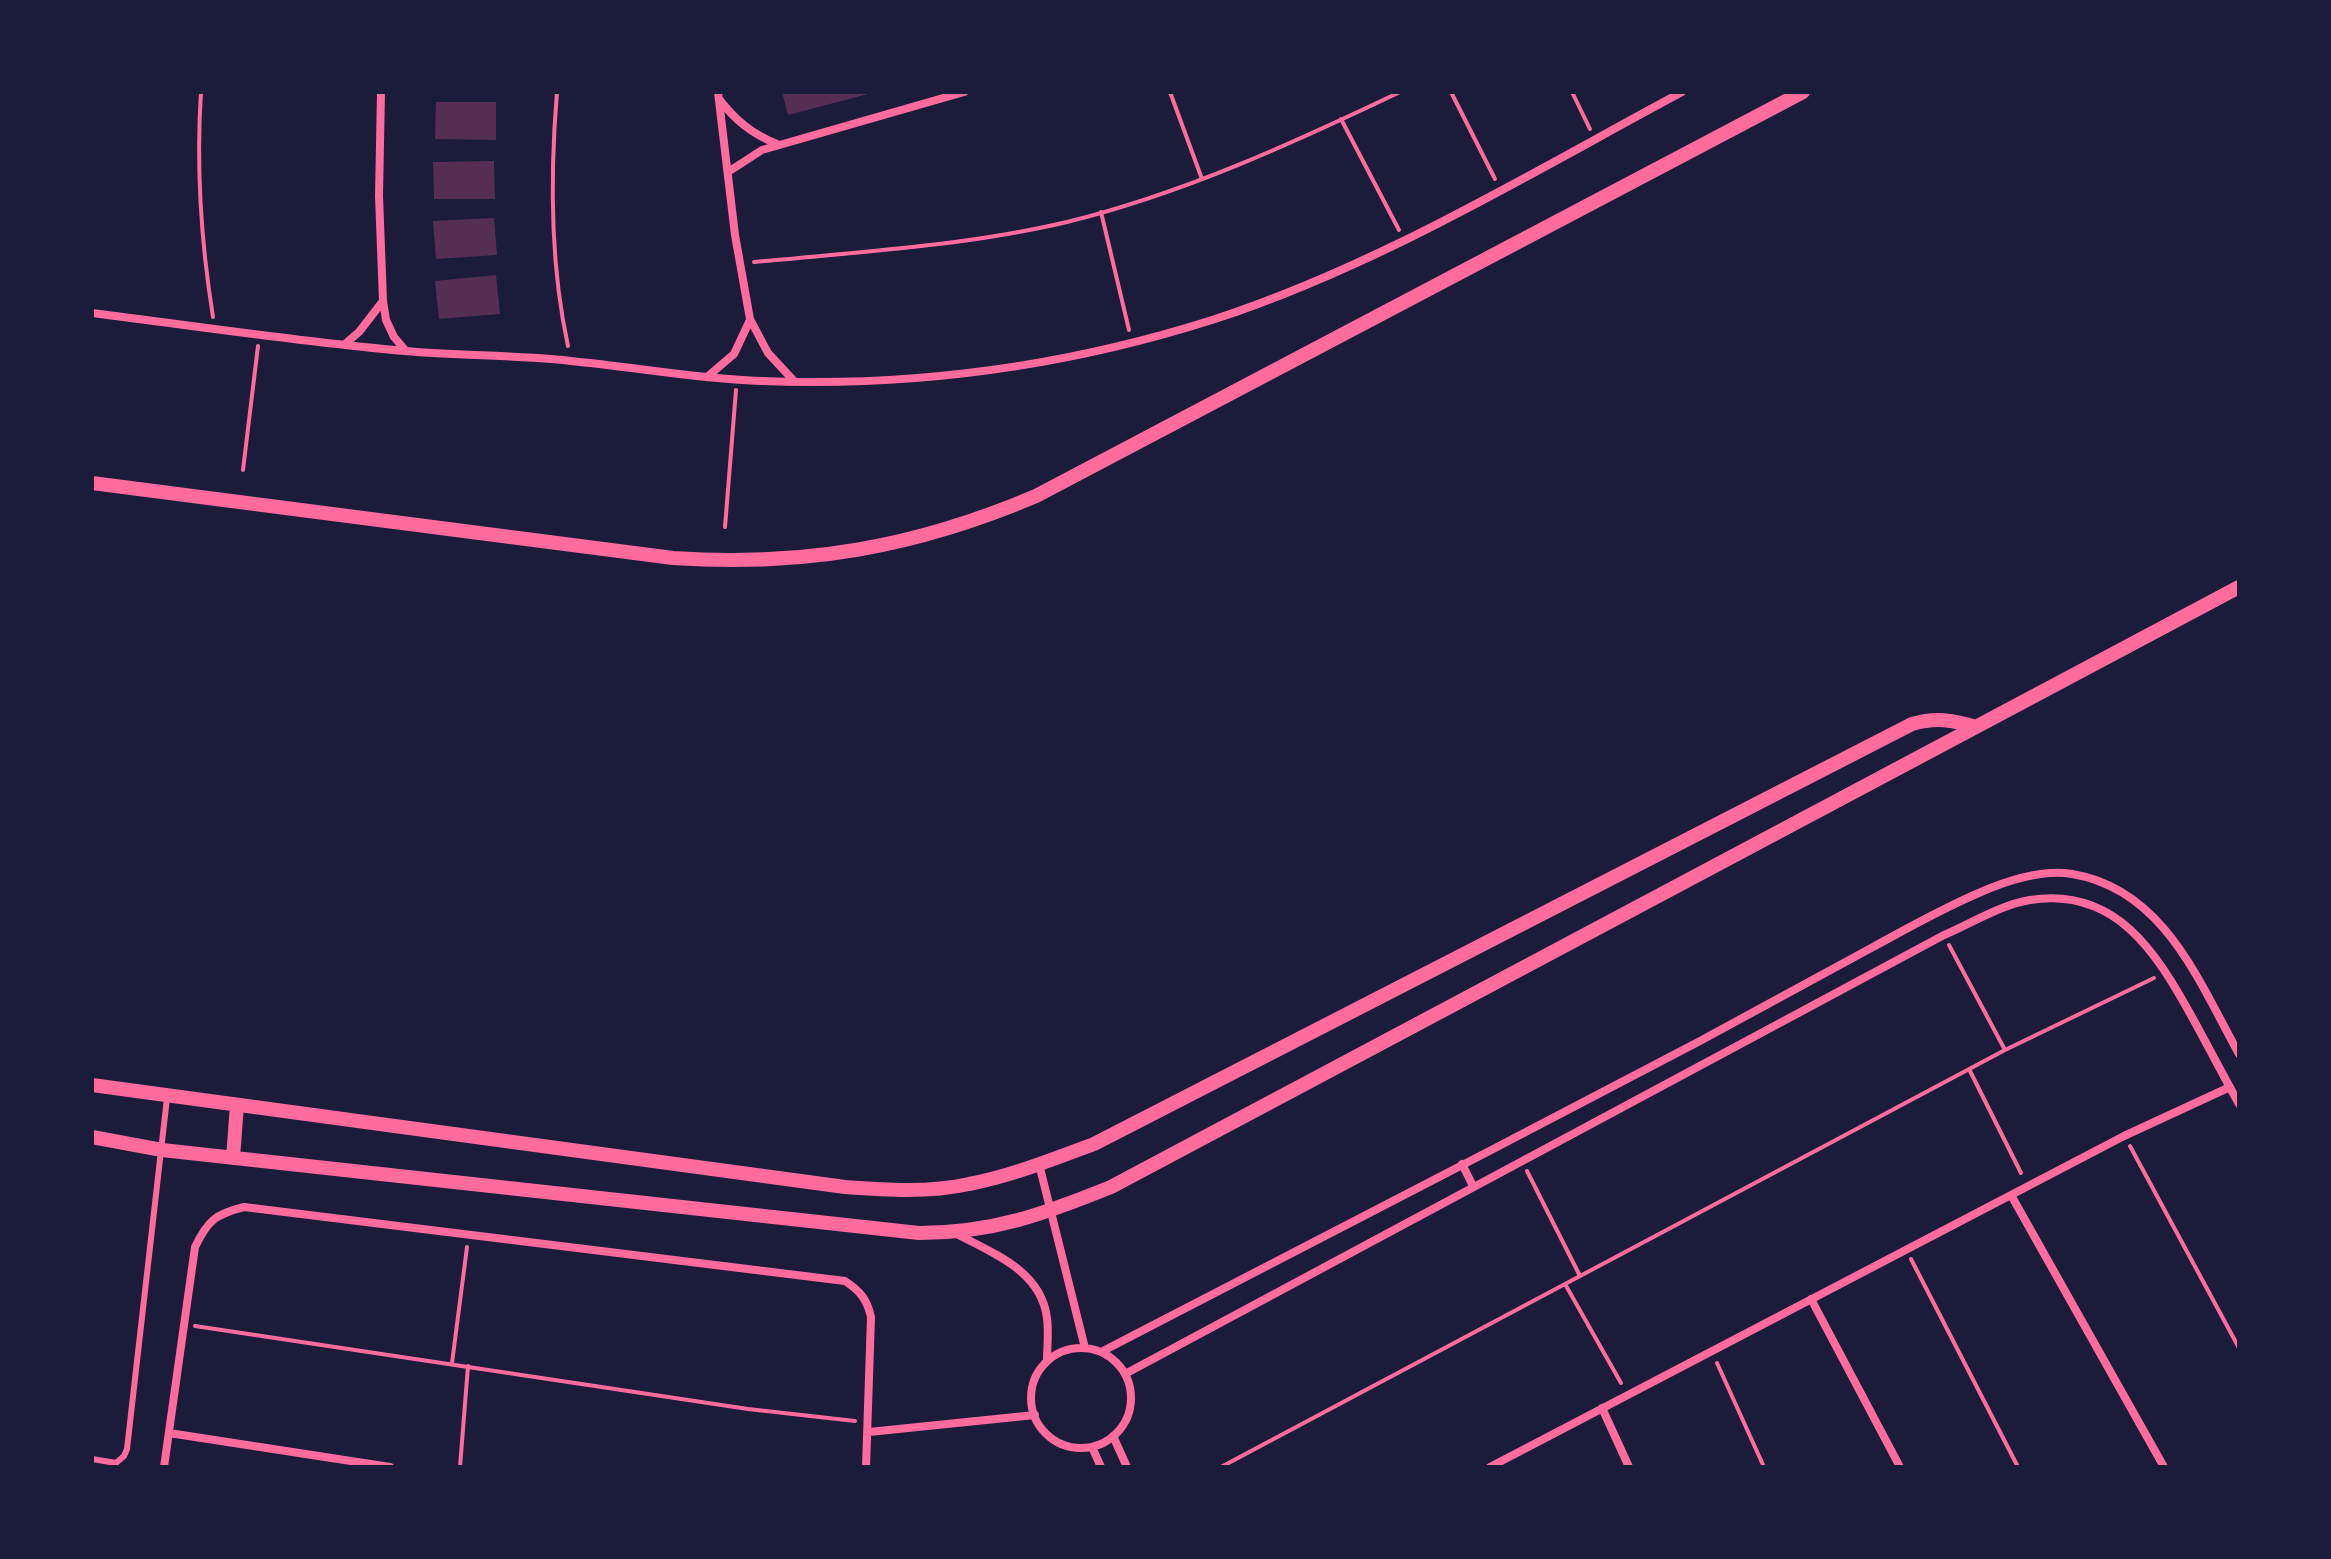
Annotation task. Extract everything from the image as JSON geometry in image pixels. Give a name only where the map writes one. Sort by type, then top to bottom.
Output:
[{"type":"street","points":[[381,92],[379,196],[383,301],[390,328],[406,351]]},
{"type":"street","points":[[728,172],[748,157],[777,145],[964,92]]},
{"type":"street","points":[[92,313],[406,351],[571,360],[705,378],[795,382],[885,380],[984,371],[1132,342],[1270,300],[1403,240],[1682,92]]},
{"type":"street","points":[[92,483],[673,558],[772,561],[883,547],[961,526],[1036,496],[1803,92]]},
{"type":"street","points":[[719,95],[739,122],[777,145]]},
{"type":"street","points":[[719,95],[750,319],[768,353],[795,382]]},
{"type":"street","points":[[345,344],[359,332],[383,301]]},
{"type":"street","points":[[705,378],[734,354],[750,319]]},
{"type":"street","points":[[92,1137],[162,1150],[919,1233],[955,1233],[999,1226],[1051,1212],[1111,1187],[2239,587]]},
{"type":"street","points":[[92,1085],[845,1187],[891,1191],[966,1185],[1039,1164],[1104,1139],[1912,724],[1930,719],[1951,720],[1976,727]]},
{"type":"street","points":[[1101,1352],[1702,1040],[1934,914],[1983,891],[2037,874],[2068,873],[2098,879],[2125,892],[2150,911],[2178,944],[2239,1054]]},
{"type":"street","points":[[1125,1374],[1944,935],[2006,906],[2030,900],[2078,902],[2101,910],[2141,937],[2167,972],[2239,1104]]},
{"type":"street","points":[[1702,1040],[1711,1058]]},
{"type":"street","points":[[1490,1467],[2124,1136],[2230,1087]]},
{"type":"street","points":[[233,1158],[237,1105]]},
{"type":"street","points":[[1039,1164],[1085,1348]]},
{"type":"street","points":[[1462,1164],[1473,1186]]},
{"type":"street","points":[[2011,1195],[2164,1467]]},
{"type":"street","points":[[164,1467],[195,1247],[205,1226],[222,1212],[244,1207],[845,1281],[858,1290],[867,1302],[871,1317],[866,1467]]},
{"type":"street","points":[[955,1233],[1012,1263],[1036,1287],[1047,1315],[1047,1361]]},
{"type":"street","points":[[1811,1299],[1900,1467]]},
{"type":"street","points":[[1085,1348],[1101,1352],[1125,1374],[1131,1396],[1121,1428],[1092,1447],[1080,1448],[1057,1441],[1040,1425],[1035,1415],[1032,1392],[1040,1370],[1047,1361],[1065,1351],[1085,1348]]},
{"type":"street","points":[[1602,1408],[1629,1467]]},
{"type":"street","points":[[869,1427],[1035,1415]]},
{"type":"street","points":[[169,1433],[390,1467]]},
{"type":"street","points":[[1113,1436],[1127,1467]]},
{"type":"street","points":[[1092,1447],[1101,1467]]},
{"type":"lane","points":[[92,1459],[116,1463],[127,1449],[167,1095]]},
{"type":"path","points":[[201,92],[198,131],[200,218],[215,328]]},
{"type":"path","points":[[557,92],[555,237],[559,304],[571,360]]},
{"type":"path","points":[[1170,92],[1202,179]]},
{"type":"path","points":[[740,263],[970,239],[1043,227],[1101,212],[1202,179],[1400,92]]},
{"type":"path","points":[[1451,92],[1501,189]]},
{"type":"path","points":[[1572,92],[1595,139]]},
{"type":"path","points":[[1341,119],[1403,240]]},
{"type":"path","points":[[1101,212],[1132,342]]},
{"type":"path","points":[[243,470],[259,334]]},
{"type":"path","points":[[725,527],[737,380]]},
{"type":"path","points":[[1944,935],[2005,1050]]},
{"type":"path","points":[[1221,1467],[2005,1050],[2167,972]]},
{"type":"path","points":[[1969,1069],[2028,1186]]},
{"type":"path","points":[[2124,1136],[2239,1348]]},
{"type":"path","points":[[1521,1160],[1580,1276]]},
{"type":"path","points":[[452,1363],[469,1234]]},
{"type":"path","points":[[1906,1250],[2018,1467]]},
{"type":"path","points":[[1565,1284],[1628,1395]]},
{"type":"path","points":[[185,1324],[869,1427]]},
{"type":"path","points":[[1712,1352],[1764,1467]]},
{"type":"path","points":[[460,1467],[468,1366]]},
{"type":"building","points":[[782,92],[872,92],[872,93],[788,115]]},
{"type":"building","points":[[436,102],[496,102],[496,140],[435,139]]},
{"type":"building","points":[[494,161],[495,199],[434,199],[433,162]]},
{"type":"building","points":[[494,218],[497,255],[436,259],[433,221]]},
{"type":"building","points":[[496,275],[500,314],[439,319],[435,281]]}]
